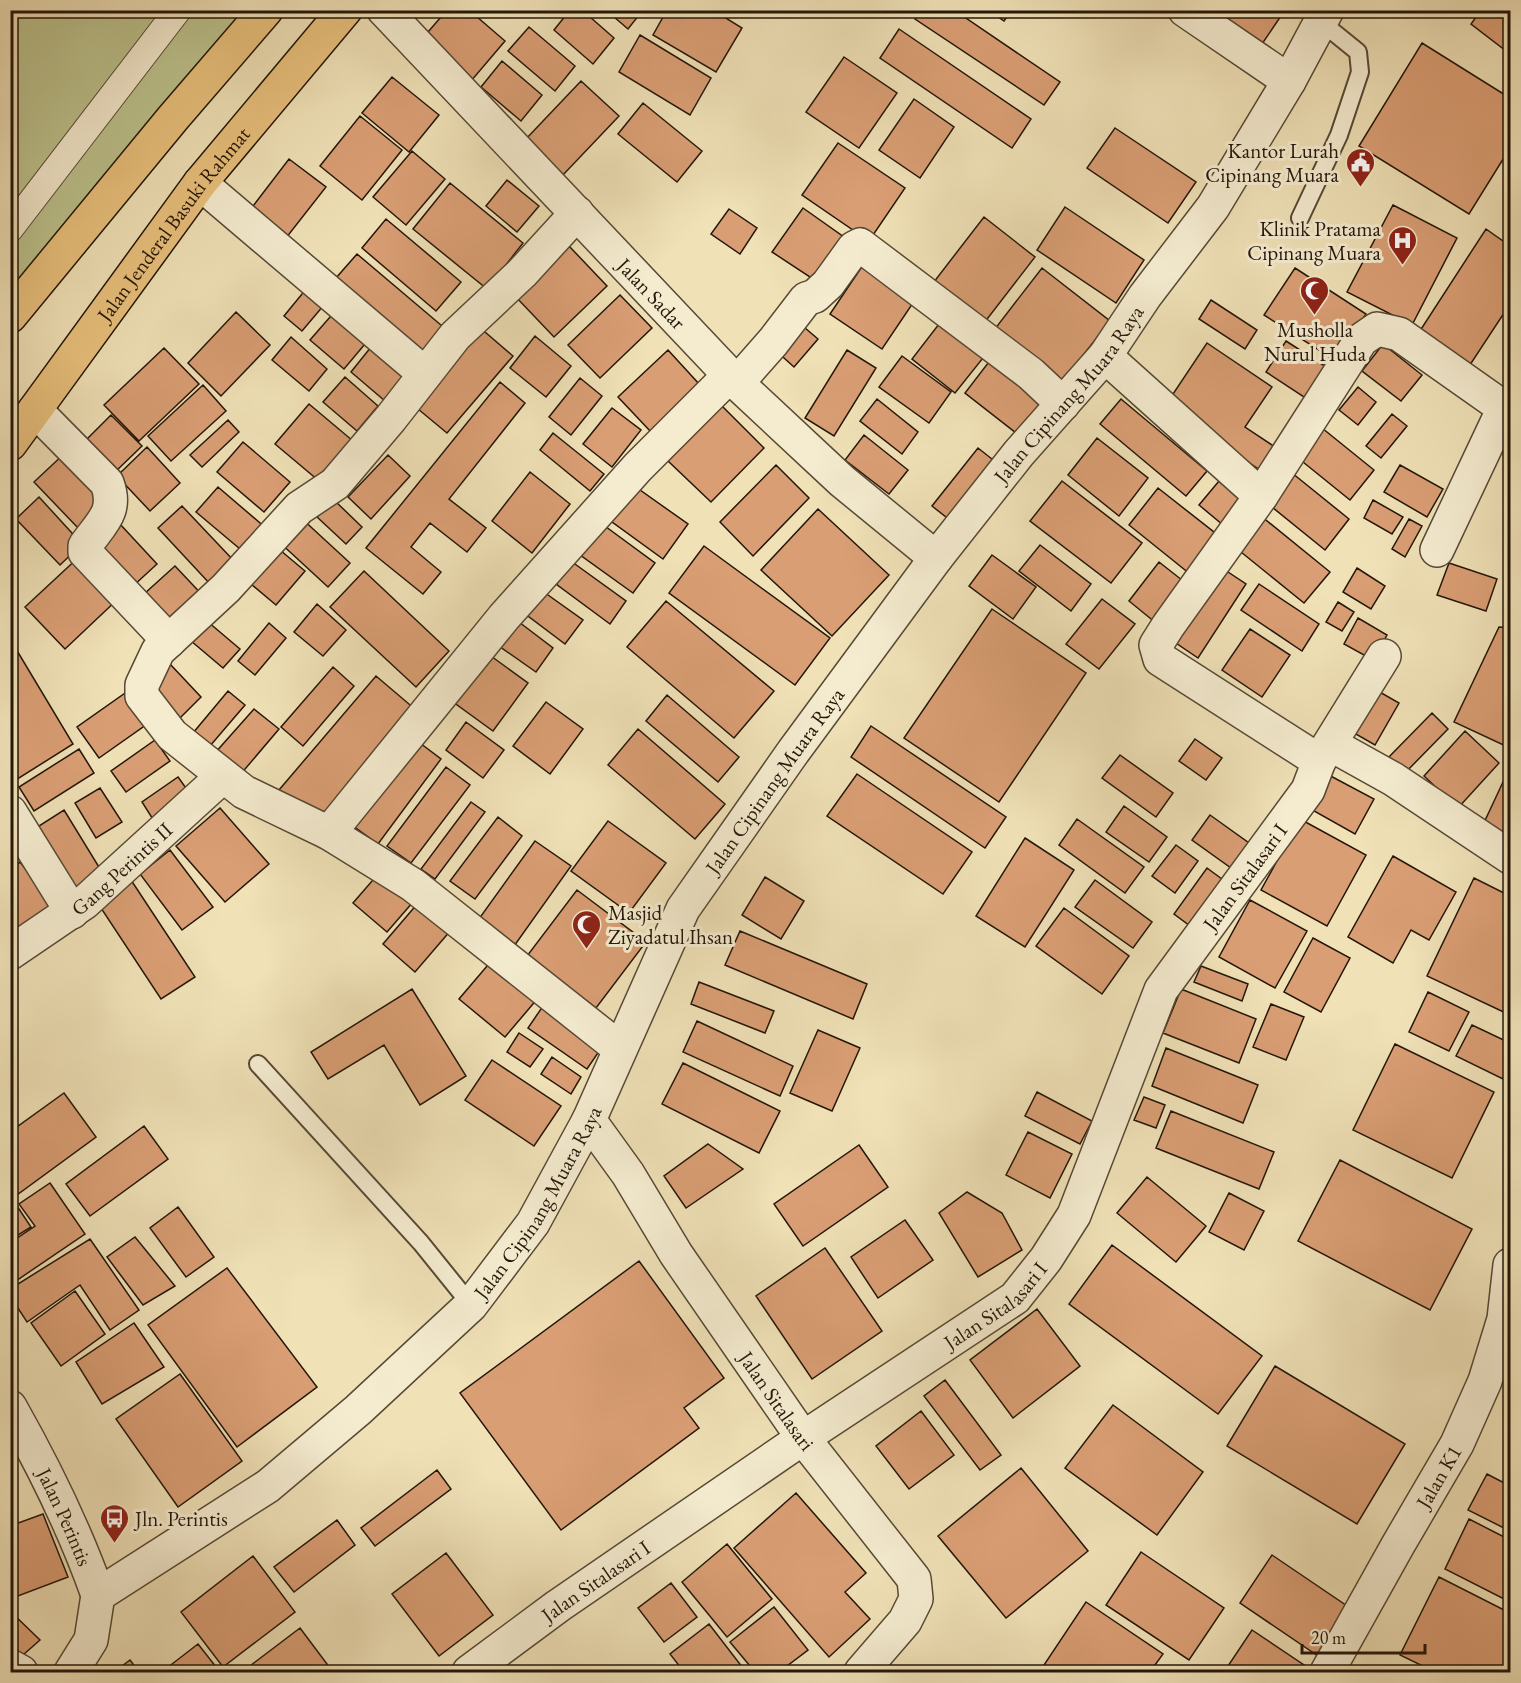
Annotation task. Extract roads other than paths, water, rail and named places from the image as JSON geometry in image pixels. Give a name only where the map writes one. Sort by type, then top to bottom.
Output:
[{"type":"main road","points":[[10,316],[173,118],[266,10]]},
{"type":"main road","name":"Jalan Jenderal Basuki Rahmat","points":[[10,444],[200,183],[345,10]]},
{"type":"street","points":[[10,229],[177,10]]},
{"type":"street","name":"Jalan Sadar","points":[[384,10],[734,379],[842,481],[936,558]]},
{"type":"street","points":[[1185,10],[1289,81]]},
{"type":"street","name":"Jalan Cipinang Muara Raya","points":[[98,1595],[268,1486],[358,1410],[471,1305],[532,1223],[589,1120],[619,1048],[683,909],[793,752],[936,558],[1019,453],[1105,356],[1145,296],[1213,207],[1289,81],[1324,16]]},
{"type":"street","points":[[200,183],[425,374]]},
{"type":"street","points":[[577,213],[522,273],[455,336],[391,418],[335,484],[299,508],[226,588],[158,651],[142,685],[142,696],[172,735],[244,792],[329,832],[413,885],[619,1048]]},
{"type":"street","points":[[329,832],[547,567],[638,467],[773,342],[806,299],[815,296],[828,284],[854,248],[860,245],[1031,374],[1063,404]]},
{"type":"street","points":[[1437,550],[1508,408],[1399,334],[1377,329],[1361,340],[1261,496],[1156,645],[1160,659],[1324,752],[1393,779],[1510,857]]},
{"type":"street","points":[[1105,356],[1261,496]]},
{"type":"street","points":[[35,410],[107,483],[112,496],[111,508],[85,546],[85,552],[169,641]]},
{"type":"street","name":"Jalan Sitalasari I","points":[[469,1672],[558,1606],[803,1438],[1015,1298],[1046,1259],[1074,1215],[1161,990],[1308,790],[1324,752],[1384,656]]},
{"type":"street","name":"Gang Perintis II","points":[[10,953],[72,912],[223,776]]},
{"type":"street","points":[[10,812],[72,912]]},
{"type":"street","name":"Jalan Sitalasari","points":[[589,1120],[628,1174],[676,1254],[803,1438],[914,1579],[916,1599],[905,1621],[861,1672]]},
{"type":"street","name":"Jalan K1","points":[[1328,1672],[1457,1444],[1485,1381],[1504,1319],[1510,1265]]},
{"type":"street","name":"Jalan Perintis","points":[[10,1407],[36,1453],[88,1567],[98,1595]]},
{"type":"street","points":[[71,1672],[91,1640],[98,1595]]},
{"type":"street","points":[[10,1666],[21,1672]]},
{"type":"lane","points":[[1300,218],[1339,135],[1360,72],[1358,52],[1324,16]]},
{"type":"lane","points":[[258,1064],[421,1243],[471,1305]]},
{"type":"place","name":"Kantor Lurah Cipinang Muara","points":[[1360,188]]},
{"type":"place","name":"Klinik Pratama Cipinang Muara","points":[[1402,266]]},
{"type":"place","name":"Musholla Nurul Huda","points":[[1315,316]]},
{"type":"place","name":"Masjid Ziyadatul Ihsan","points":[[587,950]]},
{"type":"place","name":"Jln. Perintis","points":[[114,1544]]}]
